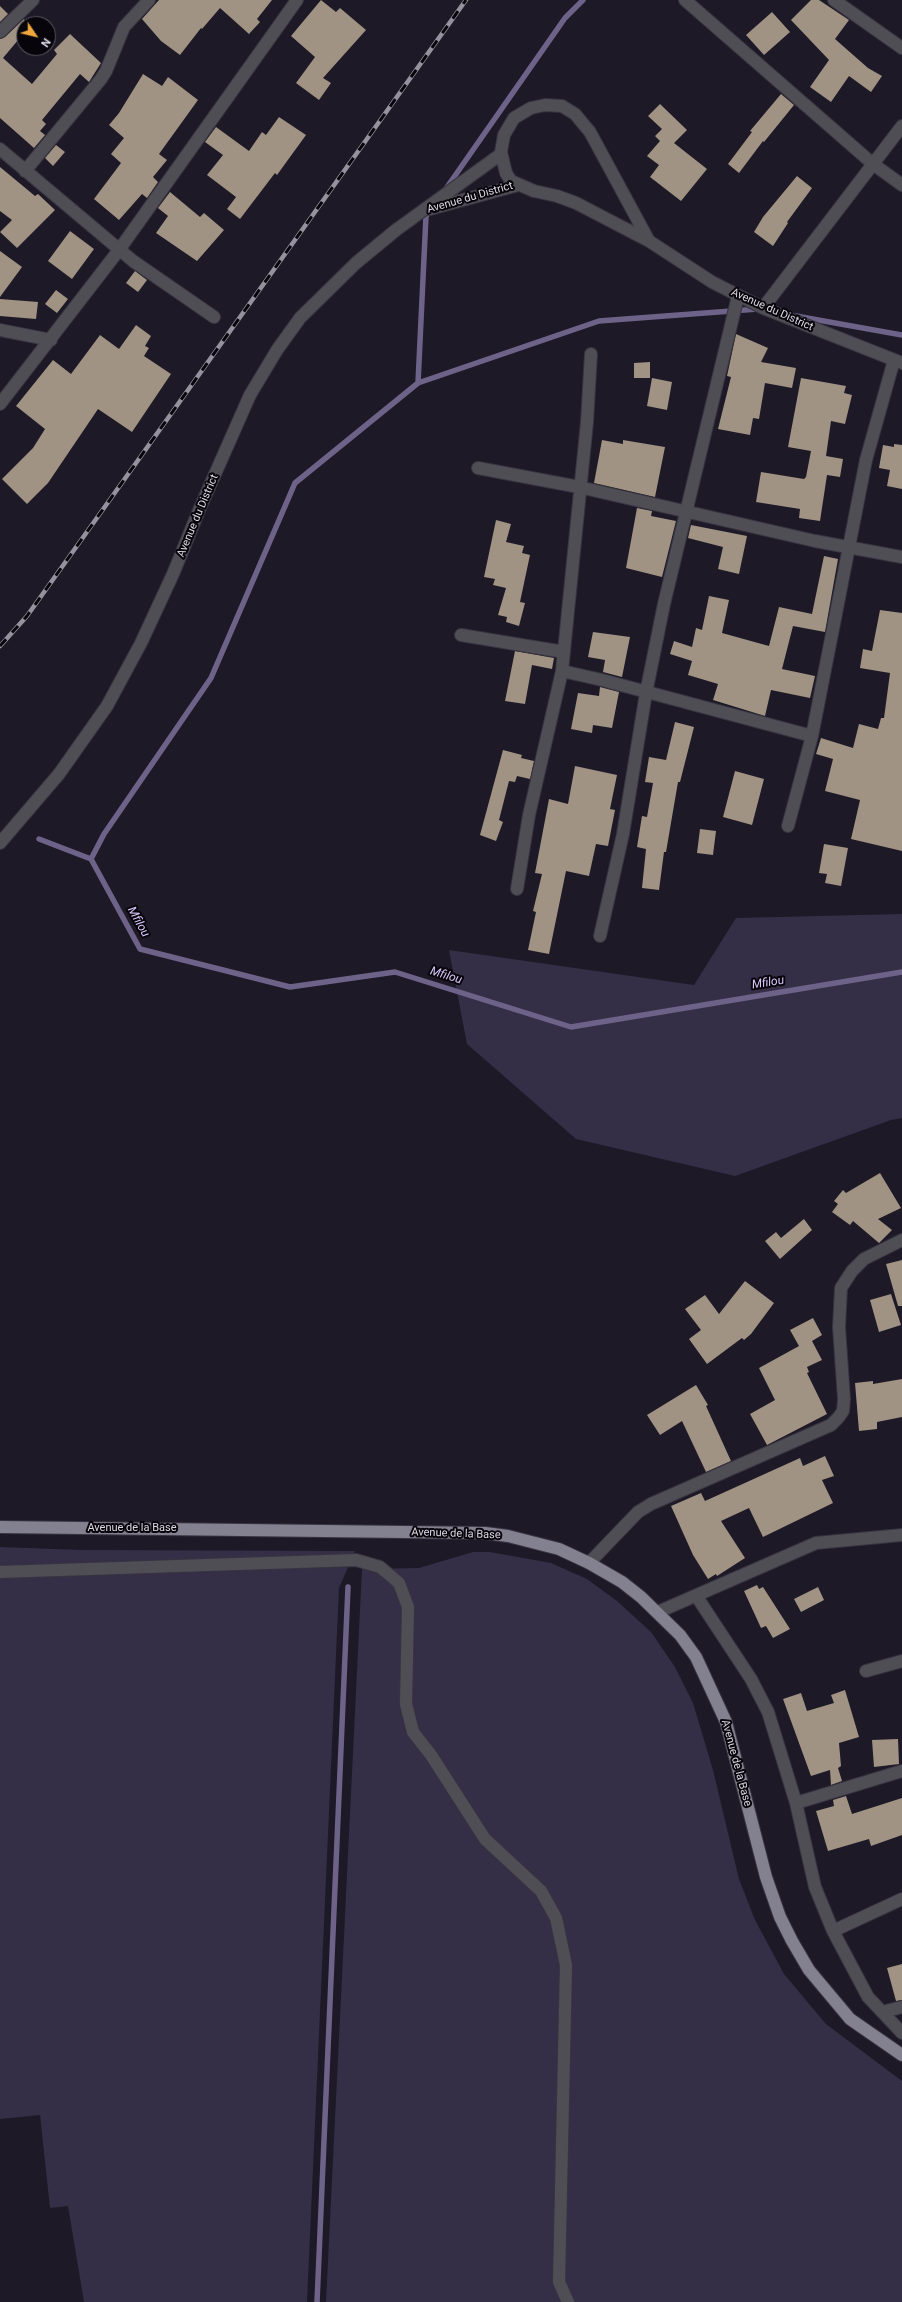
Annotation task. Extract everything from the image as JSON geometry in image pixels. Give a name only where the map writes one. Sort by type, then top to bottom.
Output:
[{"type":"main road","name":"Avenue de la Base","points":[[0,1527],[485,1533],[508,1536],[559,1549],[589,1563],[622,1582],[658,1612],[680,1635],[696,1657],[726,1722],[766,1877],[780,1917],[809,1970],[850,2019],[902,2055]]},
{"type":"street","points":[[0,32],[33,0]]},
{"type":"street","points":[[25,171],[101,79],[106,71],[124,28],[149,0]]},
{"type":"street","points":[[0,404],[51,340],[119,250],[297,0]]},
{"type":"street","points":[[685,0],[873,164],[902,185]]},
{"type":"street","points":[[842,2],[902,48]]},
{"type":"street","name":"Avenue du District","points":[[650,241],[590,132],[575,114],[562,106],[545,105],[531,108],[514,118],[504,134],[501,154],[506,173],[511,181],[518,185],[576,203],[650,241],[738,296],[763,308],[898,361]]},
{"type":"street","points":[[763,308],[902,126]]},
{"type":"street","points":[[0,148],[25,171],[149,274],[214,317]]},
{"type":"street","name":"Avenue du District","points":[[0,843],[59,774],[107,706],[141,643],[174,574],[200,508],[250,395],[277,350],[300,318],[356,263],[396,230],[501,154]]},
{"type":"street","name":"Avenue du District","points":[[421,212],[518,185]]},
{"type":"street","points":[[600,936],[623,834],[646,693],[685,512],[738,296]]},
{"type":"street","points":[[0,330],[51,340]]},
{"type":"street","points":[[517,889],[529,815],[562,671],[579,487],[587,422],[591,354]]},
{"type":"street","points":[[788,826],[812,736],[866,460],[898,361]]},
{"type":"street","points":[[478,468],[579,487],[685,512],[902,557]]},
{"type":"street","points":[[461,635],[564,652]]},
{"type":"street","points":[[562,671],[602,680],[646,693],[812,736]]},
{"type":"street","points":[[589,1563],[638,1512],[651,1504],[831,1425],[838,1418],[842,1411],[844,1399],[839,1327],[841,1288],[852,1270],[864,1259],[902,1240]]},
{"type":"street","points":[[658,1612],[697,1597],[816,1543],[902,1535]]},
{"type":"street","points":[[0,1572],[356,1560],[380,1567],[399,1583],[408,1607],[406,1704],[413,1732],[431,1755],[485,1839],[541,1891],[556,1918],[566,1965],[560,2282],[568,2302]]},
{"type":"street","points":[[697,1597],[750,1679],[768,1712],[796,1803],[815,1887],[833,1931],[868,1997],[902,2033]]},
{"type":"street","points":[[866,1671],[902,1661]]},
{"type":"street","points":[[796,1803],[902,1771]]},
{"type":"street","points":[[833,1931],[902,1899]]},
{"type":"street","points":[[882,2012],[902,2007]]},
{"type":"shaded area","points":[[902,914],[902,1118],[891,1120],[735,1176],[576,1139],[467,1044],[449,950],[694,985],[736,918]]},
{"type":"shaded area","points":[[0,1547],[82,1550],[355,1551],[339,1588],[307,2302],[84,2302],[68,2206],[50,2208],[40,2115],[0,2119]]},
{"type":"shaded area","points":[[473,1552],[490,1552],[551,1563],[587,1579],[617,1601],[651,1632],[675,1667],[693,1703],[713,1770],[739,1879],[755,1920],[784,1974],[826,2024],[902,2081],[902,2302],[326,2302],[362,1569],[419,1568]]},
{"type":"building","points":[[159,0],[272,0],[257,19],[260,22],[249,34],[220,8],[202,29],[201,28],[180,55],[161,41],[142,19]]},
{"type":"building","points":[[321,0],[336,12],[340,8],[366,30],[323,78],[331,83],[319,100],[296,83],[315,57],[291,36]]},
{"type":"building","points":[[811,0],[819,0],[849,20],[835,39],[868,68],[882,76],[871,92],[849,76],[831,102],[810,87],[829,60],[791,20]]},
{"type":"building","points":[[0,6],[8,14],[0,22]]},
{"type":"building","points":[[772,12],[790,32],[764,55],[746,35]]},
{"type":"building","points":[[16,27],[16,43],[3,58],[32,84],[56,56],[56,48],[70,34],[101,63],[89,82],[80,74],[42,120],[46,124],[40,131],[45,135],[34,148],[0,118],[0,39],[5,37]]},
{"type":"building","points":[[143,74],[162,86],[168,77],[198,100],[159,154],[167,160],[153,177],[158,182],[147,198],[142,194],[119,220],[94,199],[121,163],[111,154],[124,138],[109,125],[119,113]]},
{"type":"building","points":[[781,94],[794,105],[764,142],[763,141],[739,173],[728,164],[752,132],[750,131]]},
{"type":"building","points":[[660,104],[687,130],[674,143],[707,169],[681,201],[650,177],[659,165],[647,156],[660,141],[655,136],[662,129],[648,116]]},
{"type":"building","points":[[279,117],[306,135],[277,175],[275,173],[240,219],[227,209],[236,197],[207,175],[223,155],[205,142],[216,127],[249,151],[262,132],[266,135]]},
{"type":"building","points":[[56,145],[65,152],[53,166],[45,158]]},
{"type":"building","points":[[0,167],[35,196],[38,194],[55,210],[17,248],[0,232],[12,220],[0,211]]},
{"type":"building","points":[[797,176],[812,188],[787,222],[788,223],[773,246],[754,232],[763,217]]},
{"type":"building","points":[[170,192],[200,217],[204,213],[224,230],[197,261],[156,233],[168,216],[158,208]]},
{"type":"building","points":[[70,231],[94,249],[72,279],[48,261]]},
{"type":"building","points":[[0,251],[22,267],[0,297]]},
{"type":"building","points":[[135,271],[147,280],[138,292],[126,283]]},
{"type":"building","points":[[56,290],[68,299],[57,313],[45,304]]},
{"type":"building","points":[[0,299],[38,302],[36,319],[0,316]]},
{"type":"building","points":[[136,325],[151,336],[145,346],[149,348],[144,356],[171,374],[132,432],[98,409],[48,483],[27,504],[2,479],[33,448],[45,429],[16,406],[53,360],[71,374],[100,335],[119,349]]},
{"type":"building","points":[[736,334],[768,348],[761,362],[796,368],[792,388],[765,383],[759,419],[753,418],[750,435],[718,429],[731,377],[727,376]]},
{"type":"building","points":[[650,362],[650,378],[634,378],[634,363]]},
{"type":"building","points":[[652,378],[672,382],[667,410],[647,406]]},
{"type":"building","points":[[801,378],[846,386],[844,393],[852,395],[845,424],[831,421],[826,456],[843,459],[840,477],[827,475],[820,521],[799,518],[800,509],[756,502],[761,472],[804,479],[806,477],[811,451],[788,447]]},
{"type":"building","points":[[602,440],[623,444],[623,440],[665,447],[655,497],[594,483]]},
{"type":"building","points":[[894,444],[902,445],[902,489],[887,486],[890,470],[879,468],[883,445],[894,447]]},
{"type":"building","points":[[637,508],[652,511],[651,516],[676,521],[662,577],[626,568]]},
{"type":"building","points":[[496,520],[511,524],[506,542],[524,546],[522,553],[530,555],[520,602],[525,603],[519,626],[506,622],[507,617],[498,615],[506,588],[493,585],[495,579],[484,577]]},
{"type":"building","points":[[691,525],[747,536],[739,574],[718,569],[723,547],[688,538]]},
{"type":"building","points":[[824,556],[838,559],[825,632],[793,626],[782,669],[815,676],[810,698],[771,690],[765,716],[713,700],[718,684],[688,675],[692,661],[670,654],[674,641],[692,647],[696,628],[702,630],[709,596],[729,600],[722,633],[769,646],[779,607],[812,614]]},
{"type":"building","points":[[880,610],[902,613],[902,851],[851,839],[860,800],[825,791],[833,759],[816,754],[821,738],[853,748],[859,724],[878,729],[881,718],[884,718],[890,673],[860,668],[863,649],[872,651]]},
{"type":"building","points":[[593,632],[630,637],[622,677],[603,672],[605,660],[588,657]]},
{"type":"building","points":[[515,651],[554,658],[552,669],[532,665],[525,704],[505,701]]},
{"type":"building","points":[[600,687],[619,692],[612,728],[593,725],[592,733],[571,729],[578,693],[599,696]]},
{"type":"building","points":[[675,722],[694,727],[680,782],[678,782],[666,852],[664,852],[659,890],[642,888],[646,849],[637,847],[642,816],[647,817],[653,783],[645,782],[649,757],[666,760]]},
{"type":"building","points":[[503,750],[522,755],[521,758],[534,761],[530,779],[517,776],[515,782],[509,781],[499,820],[503,822],[496,841],[480,835]]},
{"type":"building","points":[[575,766],[617,775],[610,809],[615,810],[608,846],[596,844],[589,876],[566,871],[549,954],[528,950],[536,912],[533,911],[542,874],[535,873],[549,799],[568,804]]},
{"type":"building","points":[[735,771],[764,779],[752,825],[723,817]]},
{"type":"building","points":[[700,829],[716,831],[713,855],[697,853]]},
{"type":"building","points":[[824,844],[848,848],[841,886],[825,883],[827,874],[819,873]]},
{"type":"building","points":[[880,1173],[901,1208],[878,1219],[892,1230],[879,1243],[853,1221],[850,1225],[832,1212],[838,1204],[834,1201],[843,1190],[846,1193]]},
{"type":"building","points":[[804,1219],[812,1230],[780,1259],[765,1241],[776,1232],[781,1238]]},
{"type":"building","points":[[902,1260],[902,1306],[898,1306],[886,1264]]},
{"type":"building","points":[[745,1281],[774,1303],[751,1334],[744,1340],[742,1338],[707,1364],[689,1339],[701,1330],[685,1309],[705,1295],[719,1314]]},
{"type":"building","points":[[891,1294],[901,1325],[879,1332],[870,1300]]},
{"type":"building","points":[[813,1318],[822,1335],[812,1341],[822,1360],[807,1367],[809,1372],[807,1373],[827,1414],[767,1445],[750,1414],[775,1400],[759,1368],[799,1346],[790,1330]]},
{"type":"building","points":[[902,1379],[902,1417],[877,1422],[877,1429],[859,1431],[855,1383],[873,1381],[873,1384]]},
{"type":"building","points":[[696,1385],[708,1405],[706,1406],[731,1461],[706,1472],[682,1421],[660,1435],[647,1415]]},
{"type":"building","points":[[825,1456],[834,1476],[822,1480],[833,1503],[763,1537],[749,1508],[721,1521],[745,1558],[717,1576],[716,1574],[708,1579],[693,1555],[671,1506],[701,1493],[705,1501],[800,1458],[803,1466]]},
{"type":"building","points":[[757,1585],[759,1589],[763,1587],[790,1629],[773,1638],[766,1626],[761,1628],[744,1591]]},
{"type":"building","points":[[818,1587],[824,1600],[801,1612],[794,1599]]},
{"type":"building","points":[[845,1690],[859,1737],[839,1743],[841,1766],[838,1768],[842,1781],[831,1785],[830,1770],[811,1776],[783,1699],[801,1693],[807,1711],[834,1703],[831,1695]]},
{"type":"building","points":[[898,1739],[899,1764],[874,1767],[872,1740]]},
{"type":"building","points":[[846,1796],[852,1814],[902,1798],[902,1835],[871,1846],[869,1839],[828,1851],[816,1811],[834,1806],[833,1800]]},
{"type":"building","points":[[902,1964],[902,2000],[896,2001],[887,1968]]},
{"type":"waterway","points":[[445,190],[565,18],[583,0]]},
{"type":"waterway","points":[[418,383],[426,216],[432,209]]},
{"type":"waterway","points":[[91,859],[104,834],[211,678],[295,483],[418,383],[599,321],[758,309]]},
{"type":"waterway","points":[[796,316],[902,335]]},
{"type":"waterway","name":"Mfilou","points":[[39,839],[91,859],[140,949],[290,987],[395,972],[571,1027],[902,972]]},
{"type":"waterway","points":[[317,2302],[348,1587]]},
{"type":"railway","points":[[0,646],[27,616],[466,0]]}]
